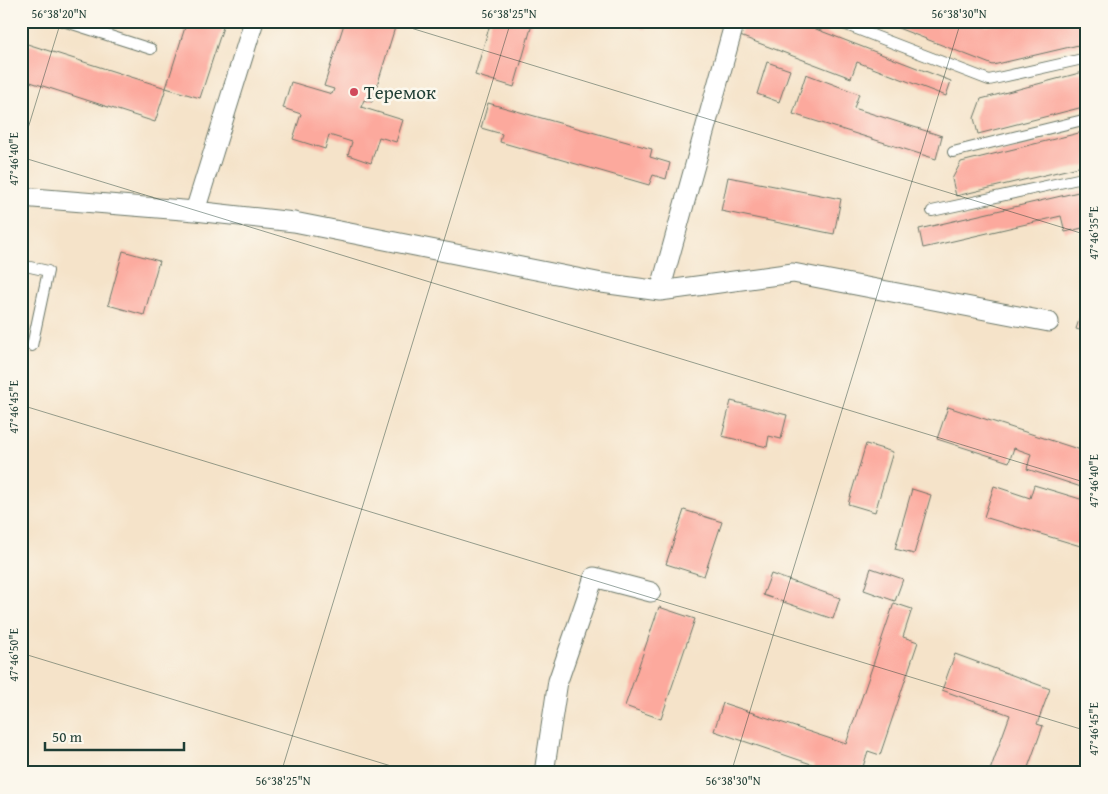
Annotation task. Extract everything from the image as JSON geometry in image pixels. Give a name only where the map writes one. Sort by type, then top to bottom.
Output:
[{"type":"street","points":[[195,210],[254,21]]},
{"type":"street","points":[[660,291],[736,21]]},
{"type":"street","points":[[21,197],[195,210],[294,222],[602,283],[660,291],[793,273],[1049,322]]},
{"type":"street","points":[[544,773],[558,681],[594,577],[651,592]]},
{"type":"lane","points":[[64,21],[151,49]]},
{"type":"lane","points":[[836,21],[989,80],[1087,58]]},
{"type":"lane","points":[[953,152],[1087,119]]},
{"type":"lane","points":[[932,211],[1087,178]]},
{"type":"lane","points":[[21,265],[48,271],[32,346]]},
{"type":"building","points":[[187,21],[225,21],[200,98],[166,88]]},
{"type":"building","name":"Теремок","points":[[345,21],[397,21],[372,102],[364,100],[361,107],[403,120],[396,142],[379,137],[371,163],[348,155],[352,142],[329,135],[325,149],[293,139],[301,114],[283,108],[291,82],[332,94],[334,89],[324,86]]},
{"type":"building","points":[[491,21],[533,21],[514,87],[475,75]]},
{"type":"building","points":[[618,21],[647,21],[645,29]]},
{"type":"building","points":[[745,21],[795,21],[951,81],[946,96],[857,62],[851,78],[740,36]]},
{"type":"building","points":[[880,21],[974,21],[987,26],[1012,21],[1087,21],[1087,43],[993,65]]},
{"type":"building","points":[[21,42],[166,88],[155,122],[21,79]]},
{"type":"building","points":[[767,62],[790,70],[779,102],[757,94]]},
{"type":"building","points":[[1087,71],[1087,106],[978,134],[974,118],[981,99]]},
{"type":"building","points":[[806,74],[859,94],[854,108],[942,136],[936,159],[793,114]]},
{"type":"building","points":[[488,103],[652,149],[650,157],[670,163],[666,179],[653,175],[649,185],[500,142],[502,134],[481,128]]},
{"type":"building","points":[[1087,131],[1087,165],[956,196],[952,179],[961,162]]},
{"type":"building","points":[[728,177],[841,199],[834,234],[721,211]]},
{"type":"building","points":[[1087,190],[1087,227],[1065,232],[1061,216],[923,248],[919,229]]},
{"type":"building","points":[[123,251],[159,261],[144,315],[108,305]]},
{"type":"building","points":[[1087,299],[1087,332],[1076,329]]},
{"type":"building","points":[[731,401],[787,415],[781,439],[769,436],[767,447],[722,436]]},
{"type":"building","points":[[948,407],[1087,452],[1087,489],[1027,469],[1031,454],[1014,448],[1009,462],[937,439]]},
{"type":"building","points":[[866,444],[893,452],[875,512],[848,504]]},
{"type":"building","points":[[1034,485],[1087,501],[1087,548],[984,517],[994,486],[1030,498]]},
{"type":"building","points":[[912,489],[931,495],[914,554],[895,549]]},
{"type":"building","points":[[684,510],[722,522],[704,576],[666,564]]},
{"type":"building","points":[[871,568],[903,579],[895,601],[864,590]]},
{"type":"building","points":[[771,574],[840,598],[833,619],[763,595]]},
{"type":"building","points":[[894,603],[912,609],[903,637],[918,642],[880,755],[868,751],[861,773],[812,773],[814,765],[714,731],[723,703],[846,744]]},
{"type":"building","points":[[659,607],[695,619],[661,719],[625,706]]},
{"type":"building","points":[[955,654],[1050,689],[1037,724],[1043,726],[1026,773],[989,773],[1010,715],[942,690]]},
{"type":"place","name":"Теремок","points":[[354,92]]}]
